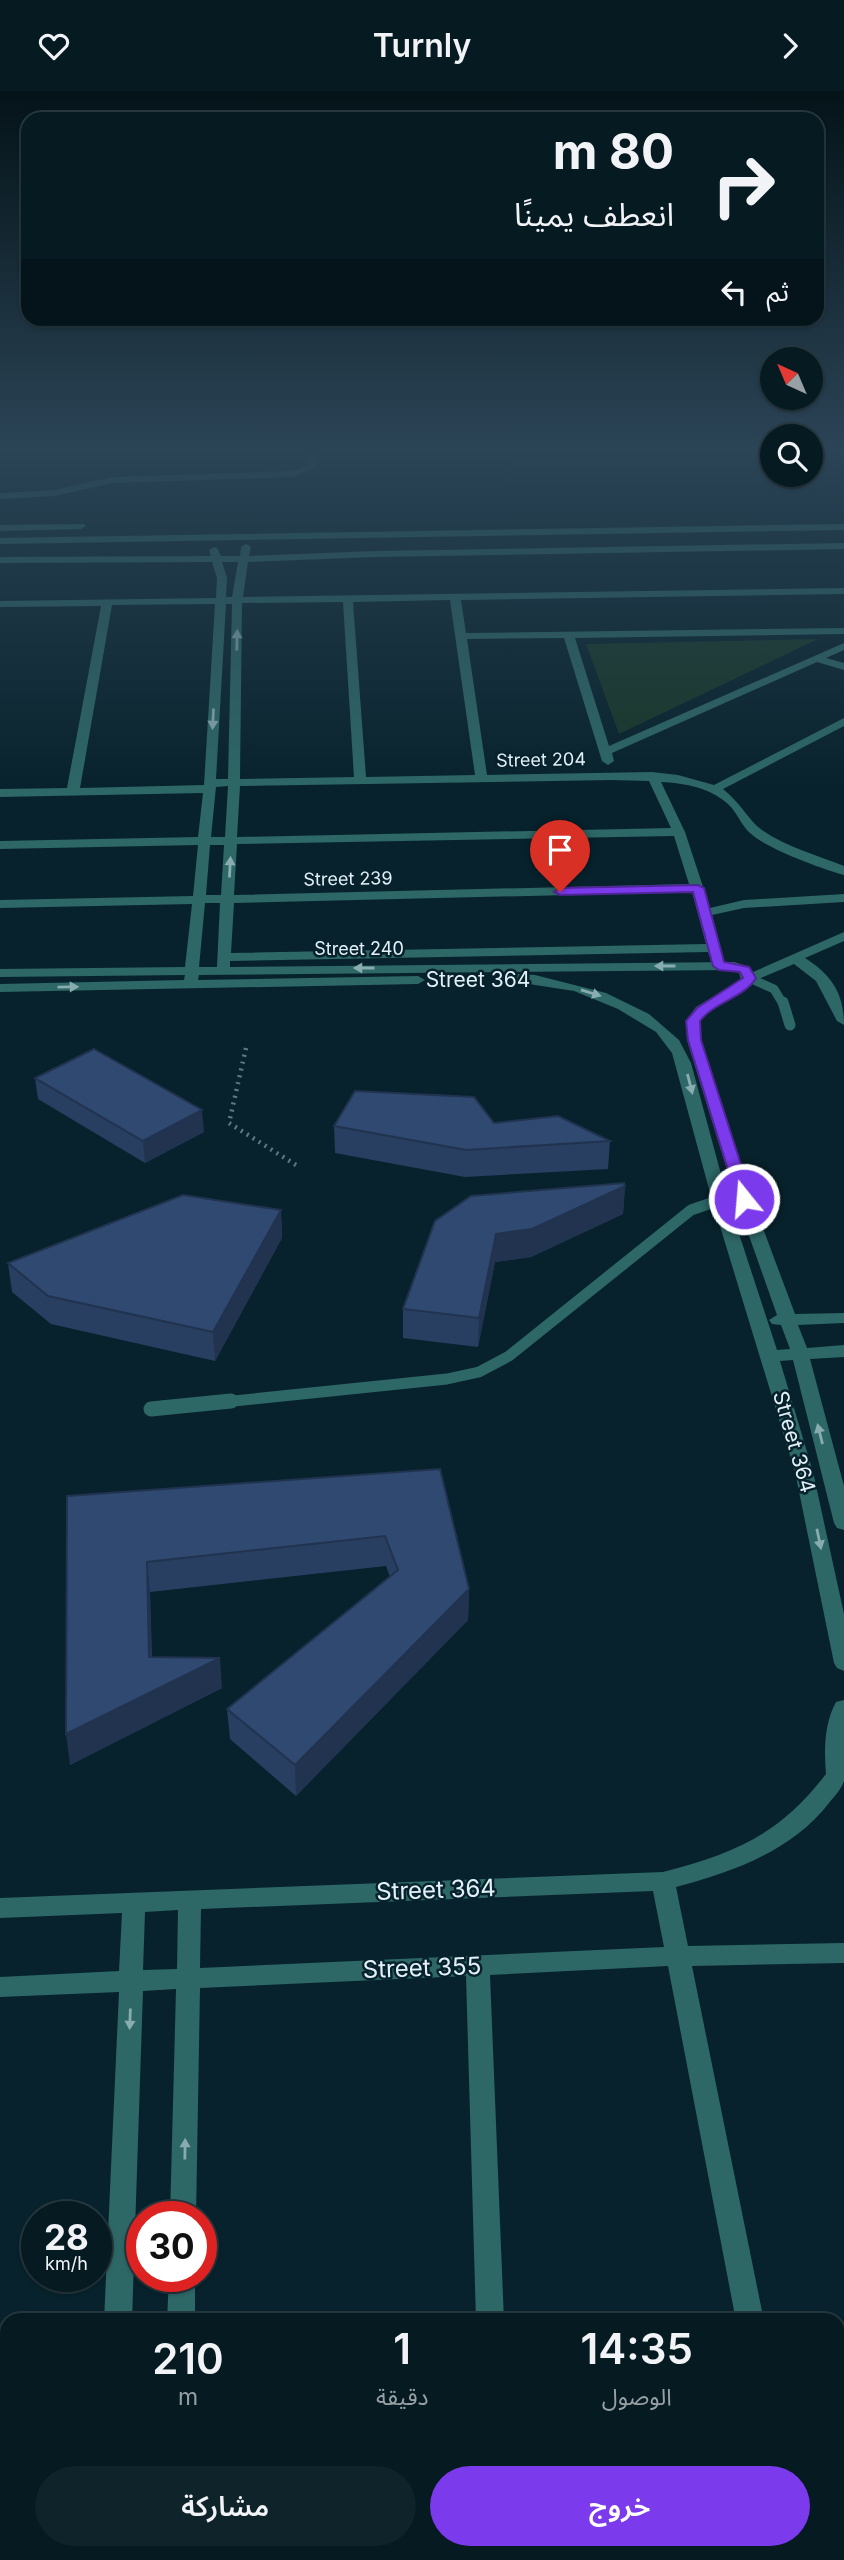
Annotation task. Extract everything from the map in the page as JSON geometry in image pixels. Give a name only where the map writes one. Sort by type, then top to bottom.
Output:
[{"type":"street","points":[[192,971],[209,786],[222,578],[216,562]]},
{"type":"street","points":[[244,562],[237,600],[232,841],[223,970],[713,948]]},
{"type":"street","points":[[0,604],[844,591]]},
{"type":"street","points":[[455,597],[482,779]]},
{"type":"street","points":[[348,599],[360,781]]},
{"type":"street","points":[[74,791],[107,603]]},
{"type":"street","points":[[461,636],[844,631]]},
{"type":"street","points":[[568,634],[606,752],[611,776]]},
{"type":"street","points":[[606,752],[844,646]]},
{"type":"street","points":[[818,659],[844,667]]},
{"type":"street","points":[[715,789],[844,721]]},
{"type":"street","points":[[652,776],[679,832],[698,888],[713,948],[727,966],[745,970],[749,978],[776,969],[828,941],[844,936]]},
{"type":"street","name":"Street 204","points":[[0,793],[209,786],[234,782],[652,776],[678,779],[715,789],[726,795],[747,823],[767,838],[844,871]]},
{"type":"street","points":[[0,845],[679,832]]},
{"type":"street","name":"Street 239","points":[[0,904],[698,888]]},
{"type":"street","points":[[705,913],[744,904],[844,898]]},
{"type":"street","points":[[828,941],[844,926]]},
{"type":"street","points":[[796,959],[823,977],[844,1021]]},
{"type":"street","points":[[0,965],[192,971]]},
{"type":"street","name":"Street 240","points":[[223,970],[727,966]]},
{"type":"street","name":"Street 364","points":[[0,988],[223,970],[525,978],[547,980],[608,999],[657,1027],[673,1043],[684,1063],[720,1200],[804,1472],[840,1617],[844,1663]]},
{"type":"street","points":[[0,972],[192,971]]},
{"type":"street","name":"Street 364","points":[[749,978],[746,983],[701,1010],[693,1021],[694,1040],[744,1199],[800,1353],[836,1470],[844,1523]]},
{"type":"street","points":[[759,1321],[844,1318]]},
{"type":"street","points":[[770,1356],[844,1351]]},
{"type":"street","points":[[804,1472],[836,1470]]},
{"type":"street","name":"Street 364","points":[[0,1907],[663,1881],[709,1870],[762,1847],[806,1814],[841,1774],[835,1745],[844,1708]]},
{"type":"street","points":[[663,1881],[748,2313]]},
{"type":"street","points":[[183,2201],[190,1900]]},
{"type":"street","points":[[118,2313],[134,1902]]},
{"type":"street","name":"Street 355","points":[[0,1987],[678,1956],[844,1953]]},
{"type":"street","points":[[478,1965],[490,2313]]},
{"type":"street","points":[[181,2313],[182,2292]]},
{"type":"lane","points":[[749,978],[773,986],[779,992],[790,1025]]},
{"type":"lane","points":[[151,1409],[447,1379],[479,1372],[509,1356],[691,1210],[720,1200]]},
{"type":"path","points":[[246,1048],[229,1123],[296,1165]]},
{"type":"green space","points":[[818,639],[619,734],[586,644]]},
{"type":"building","points":[[94,1049],[202,1110],[143,1141],[35,1078]]},
{"type":"building","points":[[355,1091],[474,1097],[494,1123],[558,1116],[610,1141],[466,1150],[334,1126]]},
{"type":"building","points":[[624,1183],[625,1186],[532,1229],[496,1234],[479,1318],[403,1309],[435,1221],[471,1196]]},
{"type":"building","points":[[183,1195],[281,1210],[213,1332],[48,1296],[8,1263]]},
{"type":"building","points":[[440,1469],[469,1589],[295,1765],[227,1709],[398,1570],[385,1536],[147,1562],[149,1657],[220,1658],[66,1734],[67,1496]]},
{"type":"route","points":[[560,892],[698,888],[719,966],[734,966],[745,970],[749,978],[746,983],[701,1010],[693,1021],[694,1040],[744,1199]]}]
